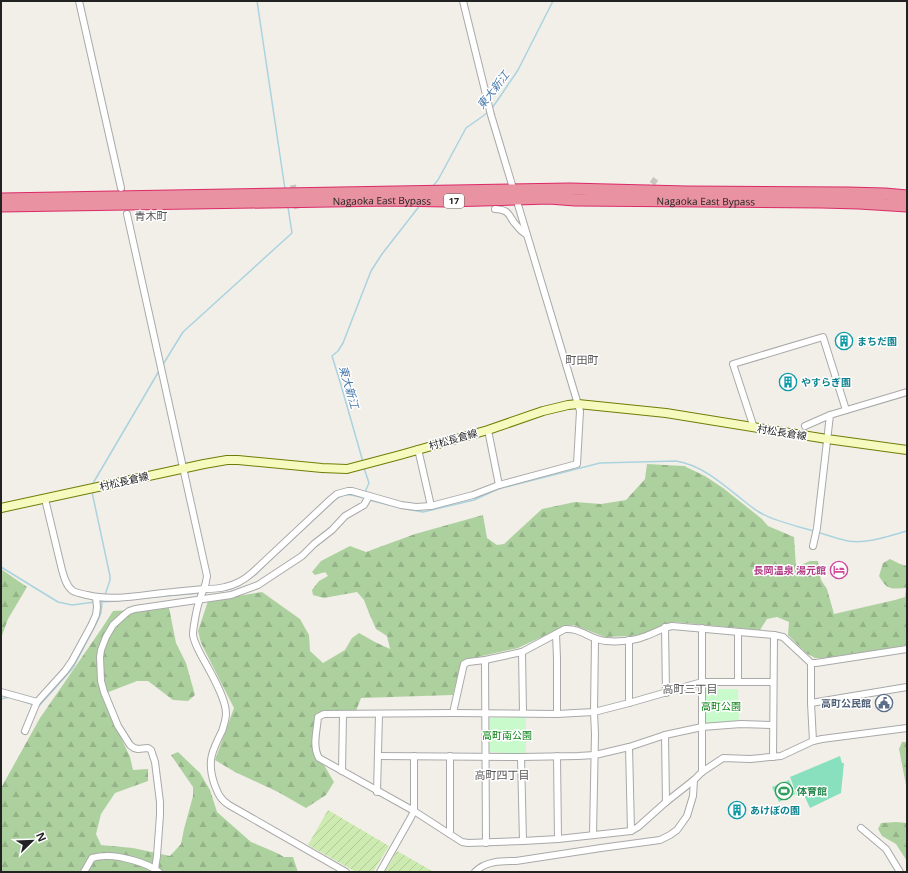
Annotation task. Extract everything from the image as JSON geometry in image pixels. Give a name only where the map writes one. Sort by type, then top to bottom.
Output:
[{"type":"highway","name":"Nagaoka East Bypass","points":[[1,206],[393,200],[461,201],[570,189],[687,192],[907,194]]},
{"type":"highway","name":"Nagaoka East Bypass","points":[[1,199],[515,194],[575,200],[800,201],[907,206]]},
{"type":"main road","name":"村松長倉線","points":[[1,508],[183,468],[238,460],[347,469],[488,430],[543,411],[578,404],[666,414],[907,450]]},
{"type":"street","points":[[79,1],[121,188]]},
{"type":"street","points":[[45,499],[64,579],[68,586],[75,592],[96,597],[128,597],[215,589],[232,585],[246,578],[257,569],[331,499],[338,494],[348,491],[401,505],[416,507],[431,506],[473,495],[499,485],[577,464],[580,412],[491,115],[463,1]]},
{"type":"street","points":[[495,209],[502,210],[509,214],[516,225],[527,235]]},
{"type":"street","points":[[127,214],[207,576],[205,589],[199,599],[193,635],[199,651],[225,702],[226,709],[225,723],[211,759],[211,773],[218,793],[229,806],[346,872]]},
{"type":"street","points":[[754,428],[734,364],[823,337],[846,410]]},
{"type":"street","points":[[805,426],[830,415],[907,392]]},
{"type":"street","points":[[813,546],[817,528],[830,415]]},
{"type":"street","points":[[488,430],[499,485]]},
{"type":"street","points":[[418,449],[431,506]]},
{"type":"street","points":[[157,871],[160,802],[155,762],[151,750],[148,748],[138,750],[130,745],[118,726],[104,692],[101,681],[100,657],[106,637],[113,625],[129,611],[231,595],[258,585],[302,556],[314,544],[332,530],[345,516],[364,505],[369,496]]},
{"type":"street","points":[[25,730],[37,702],[72,661],[96,615],[96,597]]},
{"type":"street","points":[[453,713],[464,664],[522,652],[565,629],[579,631],[596,639],[605,641],[642,638],[672,626],[774,635],[784,637],[812,663],[816,664],[907,650]]},
{"type":"street","points":[[665,628],[666,693]]},
{"type":"street","points":[[702,628],[702,772]]},
{"type":"street","points":[[738,632],[738,682]]},
{"type":"street","points":[[556,634],[556,714]]},
{"type":"street","points":[[773,757],[774,635]]},
{"type":"street","points":[[593,835],[596,639]]},
{"type":"street","points":[[629,640],[629,704]]},
{"type":"street","points":[[522,652],[523,714]]},
{"type":"street","points":[[485,660],[486,843]]},
{"type":"street","points":[[812,663],[811,702],[813,741]]},
{"type":"street","points":[[773,682],[702,682],[629,704],[594,712],[556,714],[324,714],[318,718],[315,741],[316,754],[318,758],[377,792],[414,811],[462,842],[486,843],[558,839],[631,832],[702,772],[723,758],[750,759],[781,756],[813,741],[876,731],[907,728]]},
{"type":"street","points":[[811,702],[907,687]]},
{"type":"street","points":[[1,692],[37,702]]},
{"type":"street","points":[[342,771],[343,714]]},
{"type":"street","points":[[377,792],[379,714]]},
{"type":"street","points":[[378,756],[578,756],[595,754],[665,735],[702,727],[741,724],[773,725]]},
{"type":"street","points":[[665,735],[666,802]]},
{"type":"street","points":[[629,746],[631,832]]},
{"type":"street","points":[[380,872],[414,811],[414,756]]},
{"type":"street","points":[[450,756],[450,834]]},
{"type":"street","points":[[558,756],[558,839]]},
{"type":"street","points":[[521,757],[522,841]]},
{"type":"street","points":[[475,872],[481,866],[502,861],[516,861],[660,840],[677,830],[687,816],[693,796],[694,780]]},
{"type":"street","points":[[861,828],[886,849],[900,872]]},
{"type":"street","points":[[84,872],[92,858],[104,855],[134,861],[147,865],[157,871]]},
{"type":"green space","points":[[647,464],[684,466],[705,476],[723,488],[762,519],[768,526],[794,537],[796,567],[810,561],[818,561],[821,580],[827,589],[834,614],[905,597],[906,588],[890,588],[884,584],[879,576],[883,563],[890,559],[907,566],[907,644],[904,646],[824,658],[815,658],[806,653],[788,635],[789,622],[777,617],[767,619],[760,630],[674,622],[642,634],[630,636],[605,637],[574,625],[565,626],[518,648],[464,660],[461,663],[453,695],[361,698],[356,711],[326,710],[318,714],[313,744],[314,753],[317,760],[324,765],[334,782],[326,795],[306,808],[278,792],[235,772],[215,760],[234,708],[201,643],[198,631],[208,601],[262,592],[300,619],[309,635],[310,651],[323,663],[345,650],[352,638],[359,633],[390,649],[387,636],[376,629],[364,600],[357,592],[324,598],[313,595],[312,590],[319,581],[328,576],[325,572],[315,575],[312,572],[321,561],[350,546],[366,552],[415,534],[483,515],[487,538],[497,545],[504,544],[542,509],[575,502],[601,504],[626,500],[645,479]]},
{"type":"green space","points":[[1,569],[27,587],[8,619],[1,638]]},
{"type":"green space","points":[[169,608],[176,643],[186,663],[195,695],[188,701],[173,700],[148,681],[137,681],[101,695],[130,757],[133,770],[148,769],[148,781],[115,793],[101,814],[96,834],[101,845],[133,848],[170,856],[181,844],[193,796],[193,787],[171,755],[178,752],[200,773],[210,790],[217,812],[251,842],[284,857],[293,857],[298,872],[1,872],[1,788],[40,718],[113,611]]},
{"type":"green space","name":"高町公園","points":[[703,689],[738,689],[739,722],[703,723]]},
{"type":"green space","name":"高町南公園","points":[[526,717],[526,754],[488,752],[488,718]]},
{"type":"green space","points":[[902,742],[907,742],[907,790],[899,749]]},
{"type":"green space","points":[[840,756],[842,763],[844,763],[841,793],[810,808],[803,793],[797,796],[790,777]]},
{"type":"green space","name":"体育館","points":[[789,780],[795,794],[779,802],[772,787]]},
{"type":"green space","points":[[328,810],[389,846],[373,872],[356,872],[308,845]]},
{"type":"green space","points":[[881,823],[907,823],[907,861],[896,844],[882,836],[878,829]]},
{"type":"green space","points":[[397,851],[434,872],[385,872]]},
{"type":"waterway","points":[[257,1],[285,189]]},
{"type":"waterway","name":"東大新江","points":[[492,108],[518,70],[553,1]]},
{"type":"waterway","name":"東大新江","points":[[433,186],[438,180],[466,128],[488,112]]},
{"type":"waterway","name":"東大新江","points":[[363,462],[332,356],[338,351],[343,343],[371,271],[382,254],[421,204]]},
{"type":"waterway","points":[[162,366],[183,332],[292,233],[288,207]]},
{"type":"waterway","points":[[92,485],[159,371]]},
{"type":"waterway","points":[[369,500],[423,512],[474,500],[498,489],[600,463],[676,461],[686,463],[704,471],[721,482],[753,508],[765,515],[785,523],[814,531]]},
{"type":"waterway","name":"東大新江","points":[[364,468],[369,483],[365,492]]},
{"type":"waterway","points":[[92,492],[110,576],[105,595]]},
{"type":"waterway","name":"東大新江","points":[[243,583],[255,575],[337,498],[348,495],[365,498]]},
{"type":"waterway","points":[[817,532],[855,542],[878,539],[907,531]]},
{"type":"waterway","points":[[1,567],[58,602],[72,605],[95,602]]},
{"type":"waterway","name":"東大新江","points":[[221,591],[231,589]]},
{"type":"waterway","name":"東大新江","points":[[143,598],[199,593]]},
{"type":"waterway","name":"東大新江","points":[[99,602],[119,601]]},
{"type":"waterway","points":[[38,706],[73,668],[101,613],[102,603]]},
{"type":"waterway","points":[[1,699],[9,697]]},
{"type":"waterway","points":[[13,698],[34,705]]},
{"type":"tunnel","points":[[647,191],[657,177]]},
{"type":"tunnel","points":[[293,185],[297,210]]},
{"type":"place","name":"まちだ園","points":[[844,341]]},
{"type":"place","name":"やすらぎ園","points":[[788,382]]},
{"type":"place","name":"長岡温泉 湯元館","points":[[839,570]]},
{"type":"place","name":"高町公民館","points":[[884,703]]},
{"type":"place","name":"体育館","points":[[784,791]]},
{"type":"place","name":"あけぼの園","points":[[737,810]]},
{"type":"district","name":"青木町","points":[[151,216]]},
{"type":"district","name":"町田町","points":[[582,360]]},
{"type":"district","name":"高町三丁目","points":[[690,689]]},
{"type":"district","name":"高町四丁目","points":[[502,775]]}]
